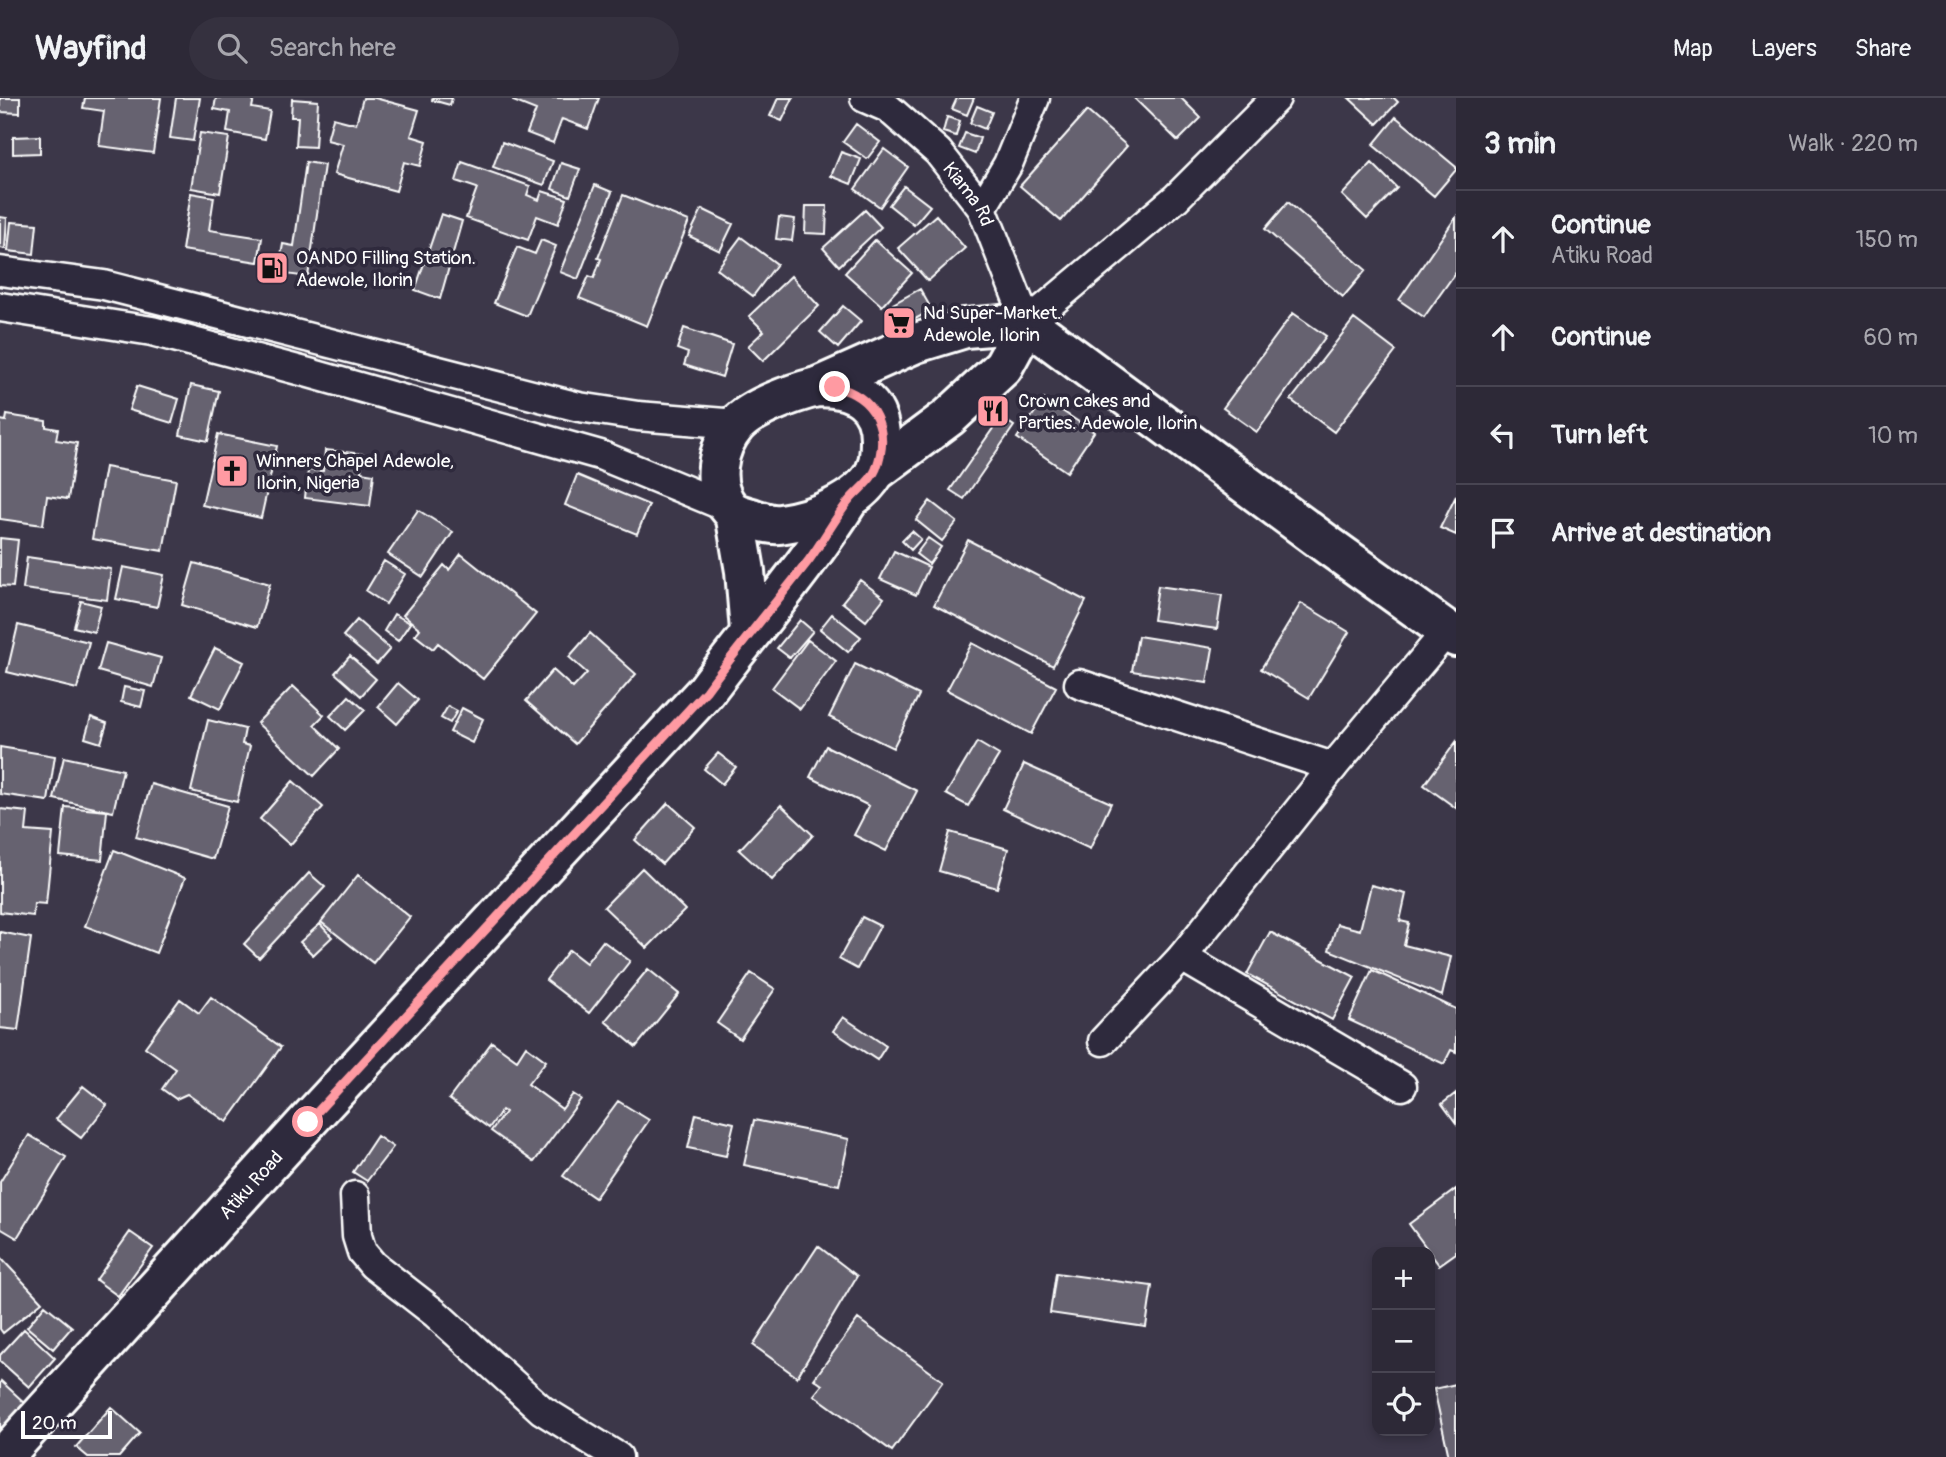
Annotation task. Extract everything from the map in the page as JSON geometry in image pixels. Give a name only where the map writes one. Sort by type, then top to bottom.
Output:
[{"type":"street","name":"Kiama Rd","points":[[865,98],[888,108],[939,152],[982,208],[1027,323]]},
{"type":"street","points":[[982,208],[1008,164],[1035,98]]},
{"type":"street","points":[[0,307],[152,331],[600,455],[772,525],[811,518],[848,501],[875,472],[949,417],[1003,367],[1027,323],[1176,198],[1276,98]]},
{"type":"street","points":[[0,271],[104,285],[579,407],[638,416],[737,424]]},
{"type":"street","points":[[750,631],[745,571],[732,510],[718,481],[717,463],[737,424],[794,393],[817,387],[916,343],[965,328],[1027,323],[1452,634],[1333,767],[1182,957],[1103,1041]]},
{"type":"street","points":[[817,387],[852,391],[867,401],[876,414],[880,432],[875,472]]},
{"type":"street","name":"Atiku Road","points":[[3,1457],[317,1111],[706,691],[750,631],[808,561],[848,501]]},
{"type":"street","points":[[1079,684],[1333,767]]},
{"type":"street","points":[[1182,957],[1402,1086]]},
{"type":"street","points":[[355,1196],[357,1236],[362,1252],[373,1265],[436,1314],[542,1410],[618,1457]]},
{"type":"building","points":[[0,98],[20,98],[20,113],[0,112]]},
{"type":"building","points":[[85,98],[161,98],[153,153],[99,146],[104,111],[83,108]]},
{"type":"building","points":[[176,98],[200,98],[193,141],[170,138]]},
{"type":"building","points":[[216,98],[254,98],[252,108],[270,111],[265,139],[227,132],[230,112],[214,109]]},
{"type":"building","points":[[363,98],[375,98],[419,110],[411,136],[427,141],[420,166],[404,162],[396,191],[334,174],[343,144],[327,140],[333,118],[356,124]]},
{"type":"building","points":[[452,98],[450,105],[432,100]]},
{"type":"building","points":[[514,98],[599,98],[588,129],[562,119],[553,143],[527,133],[536,110],[513,101]]},
{"type":"building","points":[[778,98],[793,98],[782,121],[770,116]]},
{"type":"building","points":[[957,98],[974,98],[967,115],[952,109]]},
{"type":"building","points":[[1134,98],[1181,98],[1201,118],[1178,141]]},
{"type":"building","points":[[1349,98],[1394,98],[1398,102],[1377,124]]},
{"type":"building","points":[[292,99],[318,101],[315,147],[296,146],[298,117],[291,117]]},
{"type":"building","points":[[977,106],[992,112],[985,129],[970,123]]},
{"type":"building","points":[[1087,111],[1127,146],[1061,221],[1020,186]]},
{"type":"building","points":[[947,117],[960,121],[956,136],[943,132]]},
{"type":"building","points":[[1396,117],[1456,167],[1434,196],[1373,145]]},
{"type":"building","points":[[856,124],[880,142],[867,159],[843,142]]},
{"type":"building","points":[[200,133],[229,137],[220,193],[191,188]]},
{"type":"building","points":[[965,133],[980,138],[975,154],[959,148]]},
{"type":"building","points":[[40,136],[40,153],[13,154],[13,137]]},
{"type":"building","points":[[502,142],[553,161],[544,185],[493,167]]},
{"type":"building","points":[[884,149],[908,167],[880,207],[855,189]]},
{"type":"building","points":[[841,152],[861,159],[851,184],[831,176]]},
{"type":"building","points":[[306,162],[324,165],[308,277],[278,273],[283,244],[294,246]]},
{"type":"building","points":[[462,162],[530,186],[527,195],[539,200],[542,191],[567,199],[558,224],[537,216],[528,240],[466,218],[477,188],[456,181]]},
{"type":"building","points":[[561,163],[580,169],[570,196],[552,189]]},
{"type":"building","points":[[1372,163],[1397,188],[1367,219],[1342,195]]},
{"type":"building","points":[[595,185],[612,192],[578,279],[560,272]]},
{"type":"building","points":[[904,186],[930,206],[914,225],[889,205]]},
{"type":"building","points":[[191,193],[214,197],[209,230],[262,238],[258,262],[182,250]]},
{"type":"building","points":[[623,195],[689,221],[647,326],[579,298],[589,276],[594,278],[601,259],[598,258]]},
{"type":"building","points":[[1288,202],[1366,270],[1343,297],[1265,229]]},
{"type":"building","points":[[806,206],[827,206],[826,234],[805,233]]},
{"type":"building","points":[[702,209],[733,224],[720,251],[689,236]]},
{"type":"building","points":[[865,210],[881,227],[839,266],[823,248]]},
{"type":"building","points":[[441,214],[462,221],[440,299],[415,290]]},
{"type":"building","points":[[936,215],[965,248],[928,281],[898,248]]},
{"type":"building","points":[[0,217],[7,218],[5,249],[0,248]]},
{"type":"building","points":[[779,217],[795,219],[792,241],[776,239]]},
{"type":"building","points":[[1456,217],[1456,272],[1424,317],[1399,300]]},
{"type":"building","points":[[11,222],[37,224],[34,254],[8,251]]},
{"type":"building","points":[[741,237],[777,264],[753,296],[717,269]]},
{"type":"building","points":[[541,240],[556,246],[527,316],[494,303],[517,247],[535,254]]},
{"type":"building","points":[[875,240],[912,273],[882,306],[845,273]]},
{"type":"building","points":[[791,276],[819,306],[763,361],[748,346],[764,331],[749,316]]},
{"type":"building","points":[[920,289],[932,310],[904,325],[893,304]]},
{"type":"building","points":[[843,306],[861,321],[838,348],[820,332]]},
{"type":"building","points":[[1293,313],[1326,336],[1257,432],[1223,408]]},
{"type":"building","points":[[1354,319],[1396,351],[1334,432],[1291,400]]},
{"type":"building","points":[[684,328],[732,344],[722,377],[684,365],[688,353],[677,349]]},
{"type":"building","points":[[191,385],[219,391],[208,441],[180,435]]},
{"type":"building","points":[[137,386],[179,399],[172,423],[129,410]]},
{"type":"building","points":[[1044,399],[1094,432],[1067,472],[1017,438]]},
{"type":"building","points":[[7,415],[46,421],[46,427],[58,429],[56,440],[77,443],[68,499],[47,496],[43,525],[0,519],[0,420],[6,421]]},
{"type":"building","points":[[1001,417],[1014,426],[964,499],[950,490]]},
{"type":"building","points":[[218,434],[277,446],[261,518],[202,505]]},
{"type":"building","points":[[325,450],[363,454],[361,472],[374,474],[370,506],[305,498],[308,470],[323,471]]},
{"type":"building","points":[[105,467],[176,480],[163,551],[92,539]]},
{"type":"building","points":[[577,475],[649,505],[637,534],[565,505]]},
{"type":"building","points":[[1456,496],[1456,535],[1440,528]]},
{"type":"building","points":[[930,501],[957,522],[942,541],[916,520]]},
{"type":"building","points":[[418,510],[453,532],[423,577],[388,554]]},
{"type":"building","points":[[912,531],[921,539],[911,550],[902,541]]},
{"type":"building","points":[[0,538],[18,540],[13,587],[0,586]]},
{"type":"building","points":[[928,538],[941,547],[929,564],[916,554]]},
{"type":"building","points":[[968,540],[1086,601],[1053,666],[934,605]]},
{"type":"building","points":[[894,551],[929,567],[916,595],[880,579]]},
{"type":"building","points":[[461,554],[536,614],[483,679],[438,643],[433,649],[415,635],[420,629],[403,615],[444,565],[449,570]]},
{"type":"building","points":[[27,557],[111,569],[107,600],[23,589]]},
{"type":"building","points":[[384,561],[405,574],[386,604],[366,591]]},
{"type":"building","points":[[194,563],[270,584],[257,627],[182,605]]},
{"type":"building","points":[[123,567],[164,575],[157,607],[116,599]]},
{"type":"building","points":[[860,580],[884,598],[866,621],[842,602]]},
{"type":"building","points":[[1158,586],[1222,595],[1217,629],[1153,620]]},
{"type":"building","points":[[81,601],[101,606],[94,632],[74,627]]},
{"type":"building","points":[[1301,603],[1349,632],[1309,698],[1261,669]]},
{"type":"building","points":[[394,614],[410,623],[398,641],[384,631]]},
{"type":"building","points":[[832,614],[861,637],[848,652],[820,629]]},
{"type":"building","points":[[357,620],[390,649],[377,664],[343,636]]},
{"type":"building","points":[[800,620],[813,631],[790,658],[777,648]]},
{"type":"building","points":[[18,625],[89,642],[77,689],[7,672]]},
{"type":"building","points":[[590,633],[636,674],[575,744],[526,701],[553,670],[573,688],[587,673],[569,657]]},
{"type":"building","points":[[1138,636],[1213,648],[1207,683],[1132,671]]},
{"type":"building","points":[[808,640],[836,661],[800,709],[772,688]]},
{"type":"building","points":[[106,643],[161,658],[153,687],[98,671]]},
{"type":"building","points":[[972,643],[1056,687],[1031,734],[947,690]]},
{"type":"building","points":[[215,648],[244,662],[220,709],[191,695]]},
{"type":"building","points":[[350,656],[376,679],[361,696],[335,673]]},
{"type":"building","points":[[855,664],[919,695],[893,748],[829,717]]},
{"type":"building","points":[[398,683],[418,700],[397,724],[378,707]]},
{"type":"building","points":[[293,686],[324,715],[314,725],[339,749],[314,776],[257,723]]},
{"type":"building","points":[[124,687],[145,691],[141,707],[121,702]]},
{"type":"building","points":[[349,696],[365,710],[345,730],[330,716]]},
{"type":"building","points":[[448,706],[457,711],[450,723],[441,718]]},
{"type":"building","points":[[462,708],[483,719],[472,743],[450,732]]},
{"type":"building","points":[[91,717],[107,723],[101,743],[85,738]]},
{"type":"building","points":[[208,720],[245,729],[242,744],[250,746],[237,802],[191,791]]},
{"type":"building","points":[[977,742],[999,755],[968,806],[946,794]]},
{"type":"building","points":[[1456,742],[1456,808],[1424,785]]},
{"type":"building","points":[[826,746],[917,791],[886,851],[854,835],[869,806],[810,777]]},
{"type":"building","points":[[0,747],[55,756],[48,801],[0,794]]},
{"type":"building","points":[[718,753],[736,767],[722,784],[704,769]]},
{"type":"building","points":[[64,757],[123,770],[113,812],[54,799]]},
{"type":"building","points":[[1024,764],[1111,803],[1090,849],[1003,809]]},
{"type":"building","points":[[293,781],[323,807],[290,845],[260,819]]},
{"type":"building","points":[[151,784],[228,806],[213,859],[136,837]]},
{"type":"building","points":[[668,803],[695,827],[662,864],[635,840]]},
{"type":"building","points":[[781,805],[813,835],[772,880],[739,850]]},
{"type":"building","points":[[65,807],[107,811],[102,860],[60,856]]},
{"type":"building","points":[[0,809],[28,812],[26,831],[53,833],[46,904],[34,903],[33,916],[0,912]]},
{"type":"building","points":[[950,832],[1008,849],[997,888],[939,871]]},
{"type":"building","points":[[114,850],[185,878],[156,953],[85,926]]},
{"type":"building","points":[[642,868],[685,910],[647,948],[604,907]]},
{"type":"building","points":[[309,873],[325,887],[259,958],[244,944]]},
{"type":"building","points":[[358,875],[410,917],[373,963],[321,922]]},
{"type":"building","points":[[1371,885],[1406,894],[1400,921],[1409,923],[1404,945],[1451,957],[1442,996],[1329,950],[1337,924],[1360,930]]},
{"type":"building","points":[[862,917],[880,926],[857,969],[839,959]]},
{"type":"building","points":[[320,924],[332,937],[313,955],[300,942]]},
{"type":"building","points":[[0,932],[31,938],[18,1030],[0,1028]]},
{"type":"building","points":[[1270,932],[1355,977],[1332,1020],[1247,974]]},
{"type":"building","points":[[603,941],[630,961],[589,1013],[546,980],[569,950],[586,963]]},
{"type":"building","points":[[648,969],[679,994],[636,1047],[605,1021]]},
{"type":"building","points":[[1372,970],[1456,1009],[1456,1052],[1451,1050],[1444,1064],[1349,1020]]},
{"type":"building","points":[[751,973],[775,989],[740,1039],[717,1023]]},
{"type":"building","points":[[211,997],[281,1047],[227,1122],[187,1094],[176,1099],[162,1089],[176,1069],[145,1047],[180,999],[199,1013]]},
{"type":"building","points":[[843,1017],[886,1046],[877,1060],[833,1031]]},
{"type":"building","points":[[492,1042],[517,1060],[526,1046],[546,1061],[528,1084],[562,1109],[573,1094],[581,1099],[534,1162],[491,1131],[505,1112],[502,1110],[489,1128],[449,1099]]},
{"type":"building","points":[[83,1086],[107,1105],[81,1138],[56,1119]]},
{"type":"building","points":[[1456,1093],[1456,1123],[1442,1104]]},
{"type":"building","points":[[618,1101],[649,1120],[595,1198],[563,1176]]},
{"type":"building","points":[[696,1114],[734,1123],[726,1156],[688,1148]]},
{"type":"building","points":[[754,1120],[849,1139],[839,1185],[744,1165]]},
{"type":"building","points":[[29,1135],[66,1157],[17,1238],[0,1228],[0,1182]]},
{"type":"building","points":[[377,1136],[393,1147],[367,1181],[353,1172]]},
{"type":"building","points":[[1456,1189],[1456,1253],[1439,1265],[1435,1260],[1435,1247],[1426,1247],[1409,1224]]},
{"type":"building","points":[[130,1232],[153,1248],[118,1296],[96,1280]]},
{"type":"building","points":[[818,1246],[857,1276],[797,1377],[753,1345]]},
{"type":"building","points":[[0,1257],[42,1302],[3,1333],[0,1329]]},
{"type":"building","points":[[1056,1273],[1152,1286],[1146,1327],[1050,1313]]},
{"type":"building","points":[[45,1305],[72,1327],[53,1349],[27,1327]]},
{"type":"building","points":[[858,1319],[943,1381],[892,1451],[814,1395],[822,1385],[814,1379]]},
{"type":"building","points":[[24,1329],[55,1358],[29,1387],[0,1361],[0,1355]]},
{"type":"building","points":[[1,1381],[26,1404],[0,1431],[0,1383]]},
{"type":"building","points":[[1456,1384],[1456,1457],[1449,1457],[1435,1389]]},
{"type":"building","points":[[111,1407],[140,1433],[119,1457],[88,1457],[76,1447]]},
{"type":"place","name":"OANDO Filling Station. Adewole, Ilorin","points":[[272,268]]},
{"type":"place","name":"Nd Super-Market. Adewole, Ilorin","points":[[899,323]]},
{"type":"place","name":"Crown cakes and Parties. Adewole, Ilorin","points":[[993,411]]},
{"type":"place","name":"Winners Chapel Adewole, Ilorin, Nigeria","points":[[232,471]]},
{"type":"route","points":[[308,1122],[706,691],[750,631],[808,561],[848,501],[875,472],[880,449],[876,414],[867,401],[852,391],[835,387]]}]
